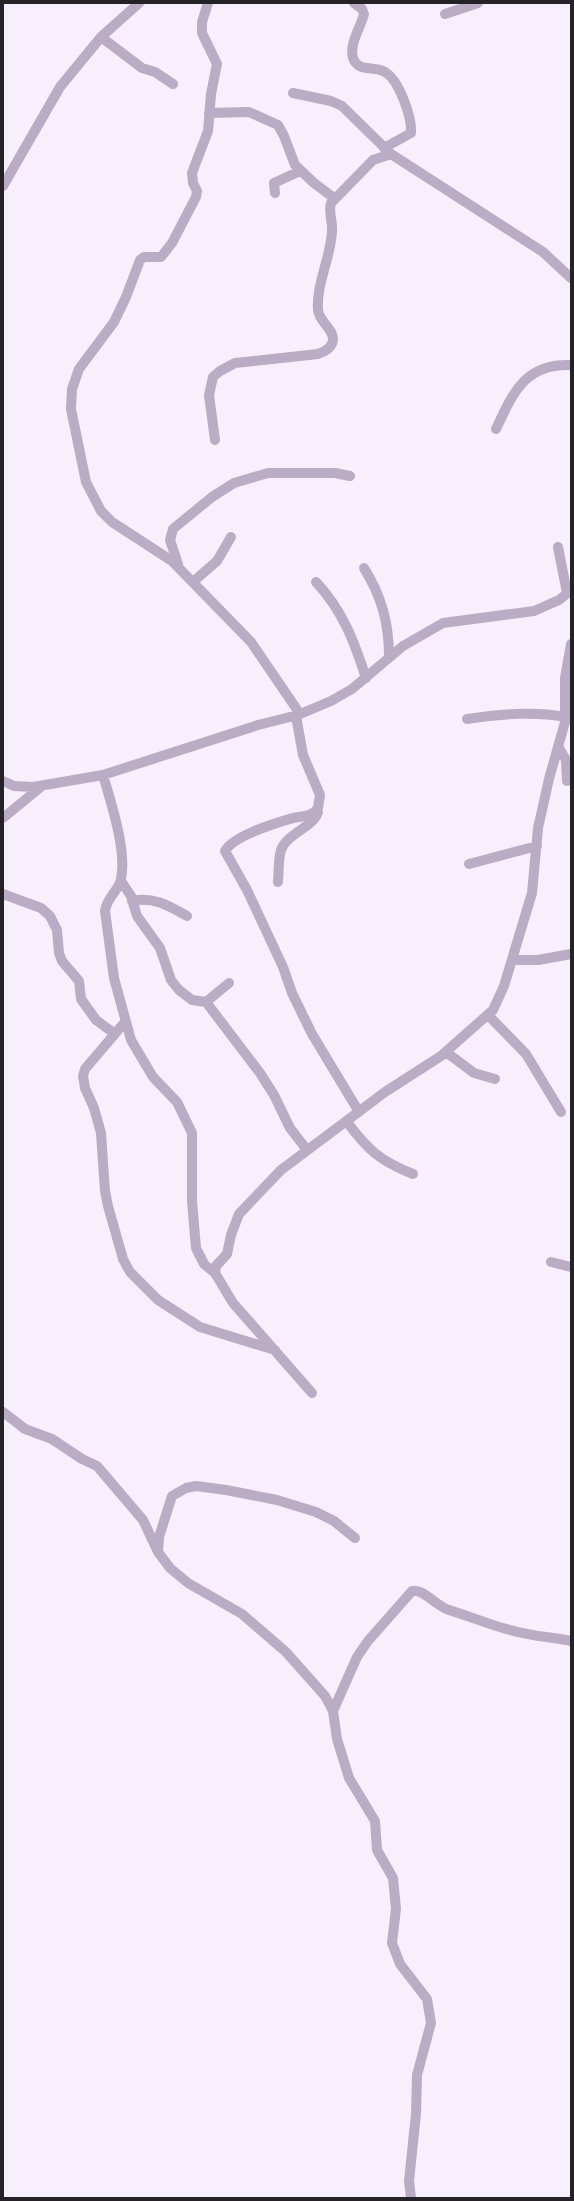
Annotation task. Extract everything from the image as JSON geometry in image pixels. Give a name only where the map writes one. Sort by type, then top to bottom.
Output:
[{"type":"street","points":[[3,186],[60,87],[101,37],[138,3]]},
{"type":"street","points":[[208,3],[202,22],[202,33],[217,64],[209,113],[208,130],[192,173],[193,183],[197,191],[196,197],[172,243],[161,257],[144,256],[140,260],[114,322],[79,369],[72,390],[71,409],[75,436],[86,482],[92,497],[101,511],[112,522],[161,552],[194,581],[260,653],[298,715],[303,755],[320,795],[318,808],[314,819],[292,835],[281,850],[278,882]]},
{"type":"street","points":[[215,440],[209,395],[213,377],[220,371],[235,363],[318,354],[326,351],[331,344],[331,334],[319,317],[318,304],[332,234],[330,207],[334,198],[347,188],[373,160],[388,151],[410,133],[409,117],[402,95],[392,77],[381,70],[363,68],[356,63],[353,57],[353,47],[364,14],[362,9],[354,3]]},
{"type":"street","points":[[445,14],[478,3]]},
{"type":"street","points":[[101,37],[142,68],[156,72],[173,84]]},
{"type":"street","points":[[293,93],[331,100],[342,106],[388,151],[543,252],[571,278]]},
{"type":"street","points":[[209,113],[248,112],[278,125],[284,136],[295,165],[300,171],[334,198]]},
{"type":"street","points":[[275,193],[274,183],[300,171]]},
{"type":"street","points":[[496,429],[513,395],[524,380],[536,371],[549,366],[571,365]]},
{"type":"street","points":[[178,566],[170,540],[173,529],[212,497],[234,483],[268,473],[335,473],[350,476]]},
{"type":"street","points":[[194,581],[216,561],[231,537]]},
{"type":"street","points":[[3,781],[14,786],[42,786],[103,775],[258,725],[298,715],[332,701],[366,678],[403,646],[443,623],[534,611],[559,600],[569,592],[558,547]]},
{"type":"street","points":[[364,568],[381,598],[389,634],[389,657]]},
{"type":"street","points":[[316,582],[331,600],[346,624],[366,678]]},
{"type":"street","points":[[215,1274],[216,1266],[227,1254],[231,1235],[239,1214],[281,1170],[347,1122],[385,1092],[407,1080],[446,1052],[493,1010],[504,986],[532,893],[538,828],[566,717],[565,678],[571,644]]},
{"type":"street","points":[[467,719],[517,713],[541,713],[566,717]]},
{"type":"street","points":[[559,748],[566,760],[567,781]]},
{"type":"street","points":[[103,775],[115,817],[120,844],[122,873],[121,881],[108,899],[105,911],[114,978],[131,1040],[153,1077],[177,1102],[192,1133],[192,1201],[196,1248],[204,1264],[215,1274],[233,1303],[277,1351],[312,1393]]},
{"type":"street","points":[[3,818],[42,786]]},
{"type":"street","points":[[318,808],[310,815],[294,818],[253,833],[235,842],[225,851],[247,890],[283,967],[292,993],[312,1034],[359,1112]]},
{"type":"street","points":[[469,864],[537,846]]},
{"type":"street","points":[[121,881],[131,896],[137,916],[162,954],[171,980],[179,990],[192,1000],[206,1002],[260,1072],[290,1128],[307,1150]]},
{"type":"street","points":[[3,894],[40,908],[50,916],[57,930],[59,953],[62,961],[79,981],[81,999],[96,1020],[115,1034]]},
{"type":"street","points":[[132,901],[143,898],[152,900],[166,905],[187,916]]},
{"type":"street","points":[[512,960],[538,960],[571,954]]},
{"type":"street","points":[[206,1002],[229,983]]},
{"type":"street","points":[[488,1015],[526,1054],[561,1112]]},
{"type":"street","points":[[125,1022],[85,1069],[83,1076],[85,1088],[99,1124],[105,1191],[123,1259],[130,1272],[150,1292],[182,1316],[200,1327],[277,1351]]},
{"type":"street","points":[[446,1052],[474,1073],[496,1080]]},
{"type":"street","points":[[347,1122],[370,1152],[395,1167],[412,1174]]},
{"type":"street","points":[[551,1262],[571,1267]]},
{"type":"street","points":[[3,1412],[24,1429],[52,1439],[101,1469],[143,1520],[158,1552],[170,1568],[188,1583],[232,1607],[286,1652],[300,1670],[320,1688],[332,1711],[337,1739],[349,1778],[375,1821],[377,1850],[392,1878],[396,1909],[392,1943],[400,1964],[427,2000],[431,2023],[417,2075],[416,2114],[409,2181],[411,2198]]},
{"type":"street","points":[[158,1552],[159,1537],[172,1496],[186,1488],[196,1486],[226,1490],[308,1508],[334,1521],[355,1538]]},
{"type":"street","points":[[332,1711],[357,1657],[368,1641],[412,1590],[419,1590],[438,1606],[508,1630],[544,1638],[571,1641]]}]
